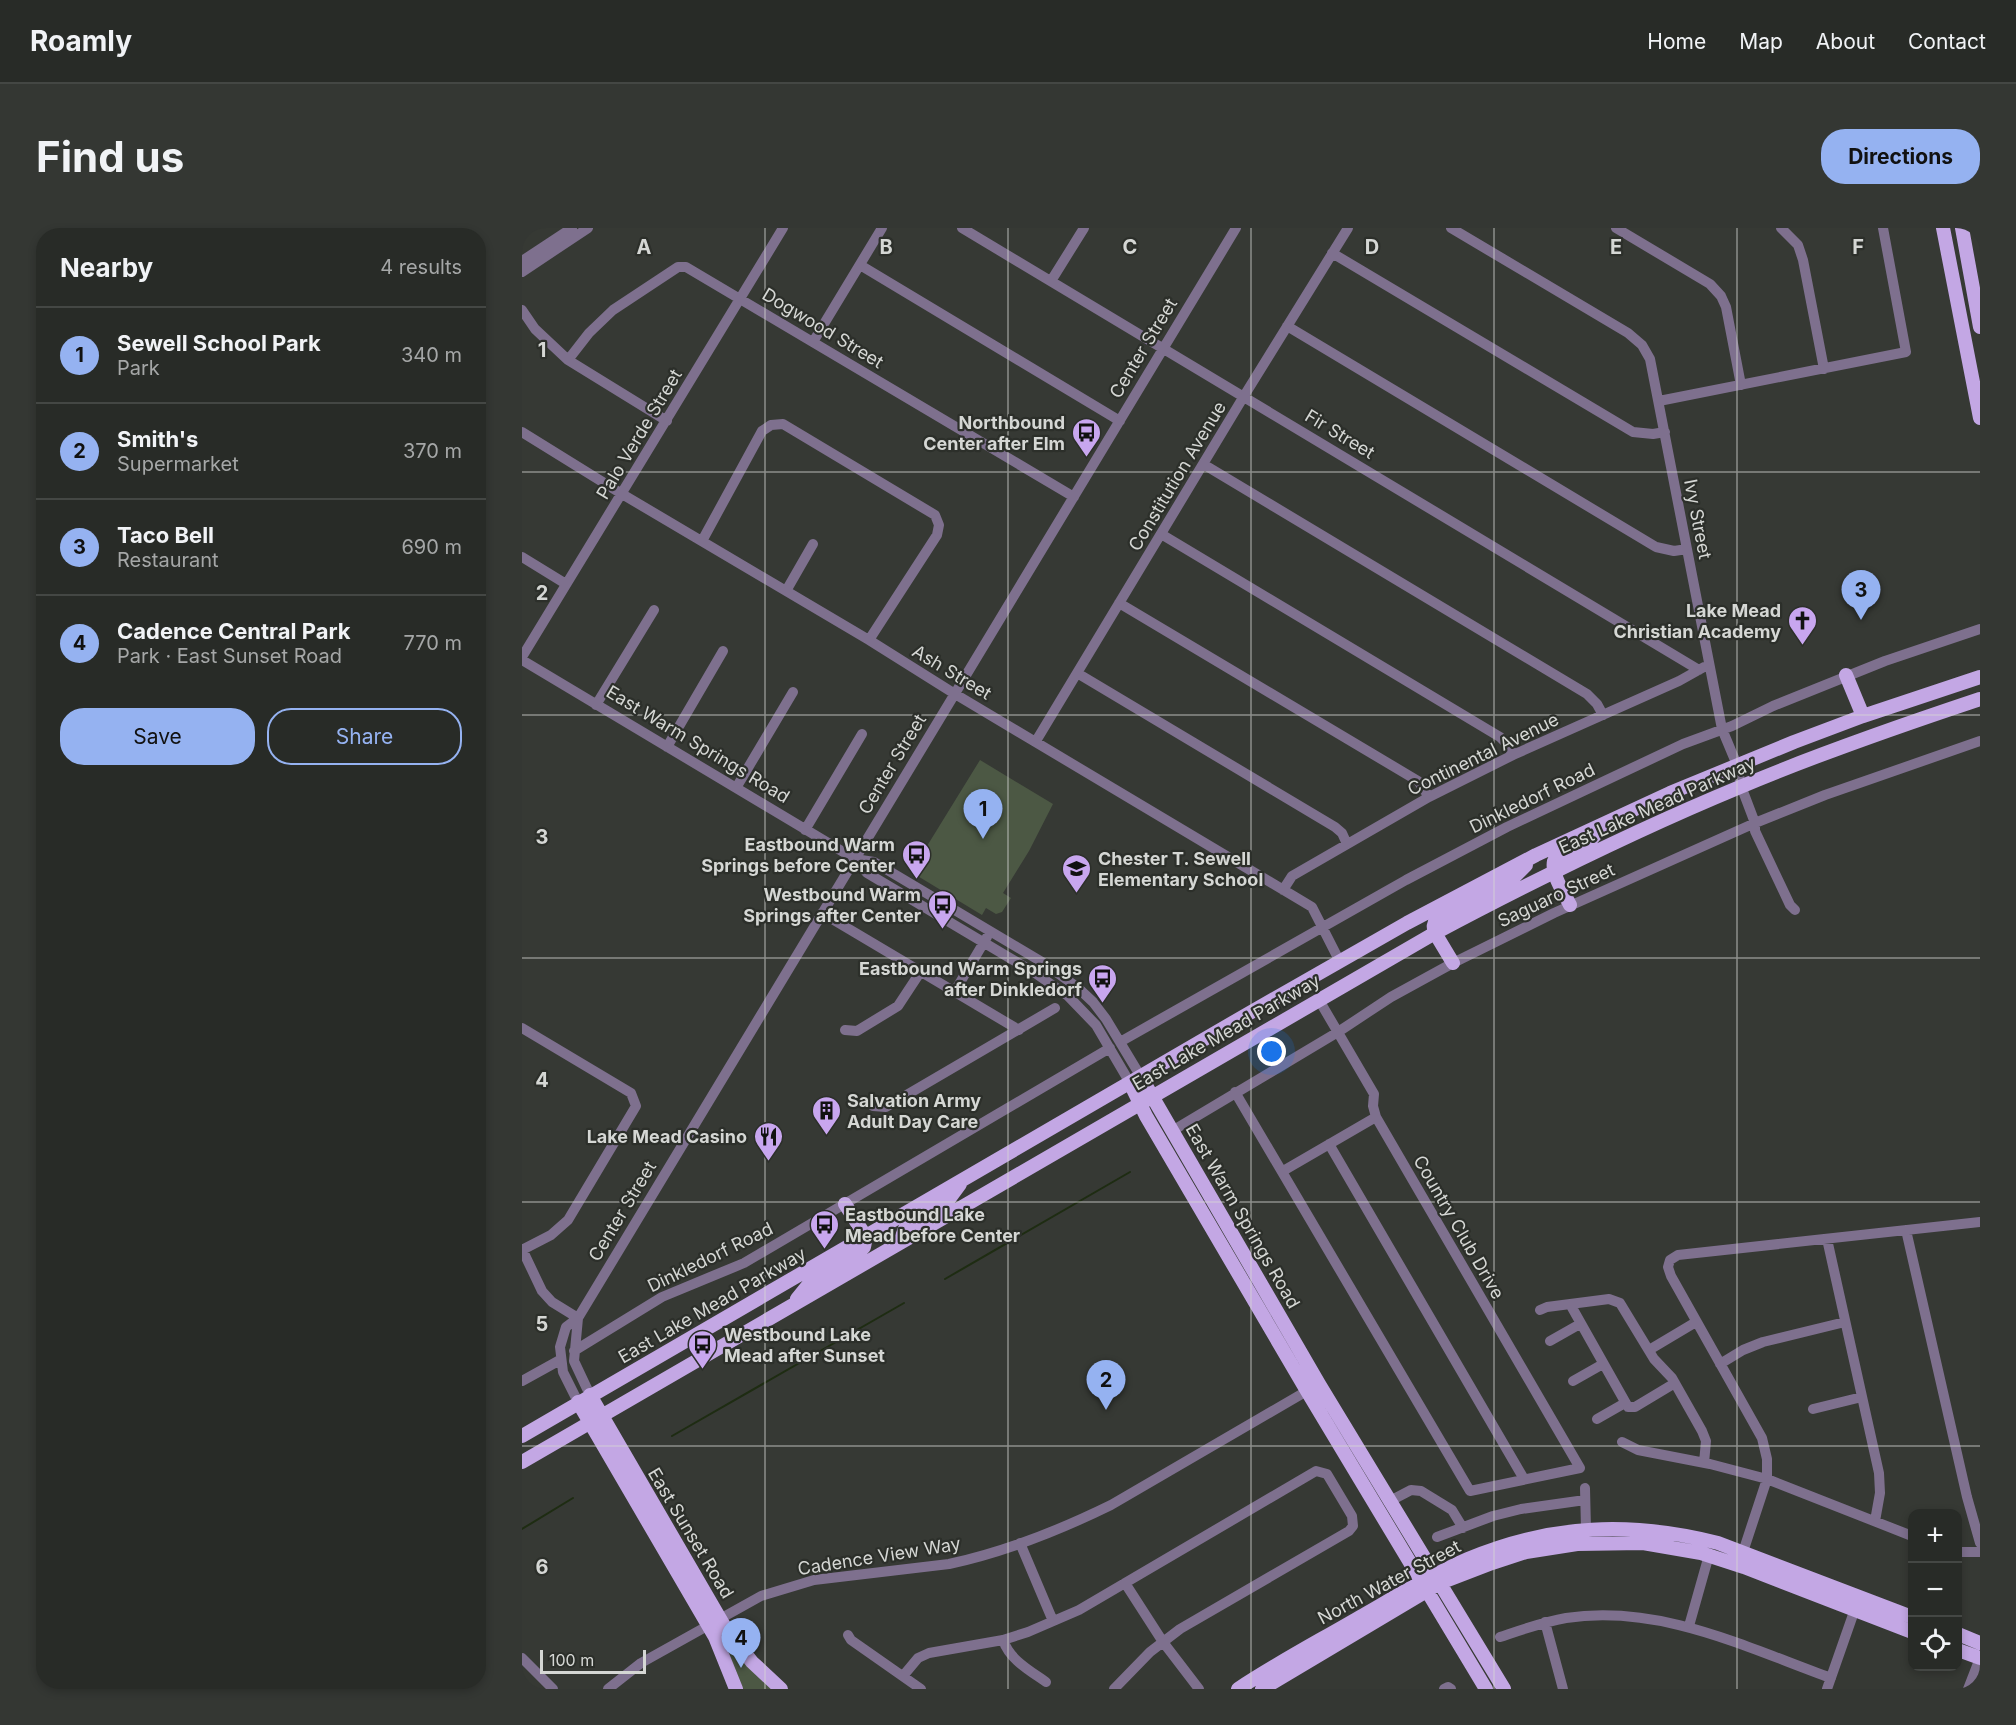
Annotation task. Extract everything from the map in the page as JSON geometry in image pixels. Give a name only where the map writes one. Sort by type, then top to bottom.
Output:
[{"type":"main road","points":[[1943,228],[1980,418]]},
{"type":"main road","points":[[1962,228],[1980,327]]},
{"type":"main road","points":[[1846,675],[1863,716]]},
{"type":"main road","name":"East Lake Mead Parkway","points":[[522,1436],[1407,923],[1536,855],[1737,765],[1863,716],[1980,677]]},
{"type":"main road","name":"East Lake Mead Parkway","points":[[522,1462],[1435,933],[1554,871],[1741,786],[1849,744],[1980,699]]},
{"type":"main road","points":[[1570,905],[1552,865],[1554,861],[1587,844],[1606,822]]},
{"type":"main road","points":[[1453,963],[1435,933],[1433,927],[1437,919],[1509,882],[1536,855]]},
{"type":"main road","name":"East Warm Springs Road","points":[[1135,1080],[1313,1387],[1424,1587],[1486,1689]]},
{"type":"main road","name":"East Warm Springs Road","points":[[1145,1099],[1173,1131],[1251,1280]]},
{"type":"main road","points":[[900,1242],[906,1226],[946,1203],[964,1178]]},
{"type":"main road","points":[[792,1305],[814,1278],[856,1255],[864,1247],[866,1237],[845,1204]]},
{"type":"main road","name":"East Warm Springs Road","points":[[1313,1387],[1390,1501],[1504,1689]]},
{"type":"main road","name":"Center Street","points":[[584,1399],[596,1419]]},
{"type":"main road","name":"East Sunset Road","points":[[596,1419],[714,1622],[736,1689]]},
{"type":"main road","name":"North Water Street","points":[[1238,1689],[1424,1587],[1469,1559],[1506,1545],[1553,1533],[1586,1529],[1614,1528],[1667,1532],[1718,1543],[1908,1614]]},
{"type":"main road","name":"North Water Street","points":[[1438,1579],[1526,1552],[1577,1544],[1643,1543],[1677,1547],[1709,1555],[1908,1630]]},
{"type":"main road","name":"North Water Street","points":[[1262,1689],[1424,1587]]},
{"type":"main road","points":[[1855,1610],[1871,1608],[1898,1617],[1908,1616]]},
{"type":"main road","name":"East Sunset Road","points":[[714,1622],[781,1689]]},
{"type":"main road","points":[[1962,1636],[1980,1643]]},
{"type":"main road","points":[[1962,1651],[1980,1658]]},
{"type":"street","points":[[522,261],[572,228]]},
{"type":"street","points":[[522,272],[588,228]]},
{"type":"street","name":"Palo Verde Street","points":[[522,659],[783,228]]},
{"type":"street","points":[[813,342],[882,228]]},
{"type":"street","name":"Fir Street","points":[[962,228],[1705,667]]},
{"type":"street","points":[[1051,281],[1084,228]]},
{"type":"street","name":"Center Street","points":[[584,1399],[563,1372],[560,1360],[560,1347],[566,1327],[578,1318],[1236,228]]},
{"type":"street","name":"Constitution Avenue","points":[[1036,741],[1348,228]]},
{"type":"street","name":"Ivy Street","points":[[1451,228],[1628,333],[1642,345],[1650,359],[1687,549],[1705,667],[1722,729],[1737,765],[1741,786],[1755,823],[1755,831],[1790,905],[1795,910]]},
{"type":"street","points":[[1616,228],[1710,284],[1721,296],[1726,307],[1742,385]]},
{"type":"street","points":[[1781,228],[1798,245],[1803,260],[1824,369]]},
{"type":"street","points":[[1659,401],[1906,352],[1883,228]]},
{"type":"street","points":[[1332,253],[1633,432],[1653,434],[1665,432]]},
{"type":"street","points":[[860,265],[1120,421]]},
{"type":"street","name":"Dogwood Street","points":[[568,360],[589,333],[613,310],[678,267],[686,267],[1074,497]]},
{"type":"street","points":[[522,310],[535,329],[568,360],[667,420]]},
{"type":"street","points":[[1287,326],[1656,547],[1674,551],[1687,549]]},
{"type":"street","points":[[702,541],[762,431],[771,425],[783,424],[935,515],[939,525],[937,536],[869,640]]},
{"type":"street","name":"Ash Street","points":[[522,432],[1312,907],[1340,962]]},
{"type":"street","points":[[1203,464],[1587,694],[1598,704],[1603,715]]},
{"type":"street","points":[[1161,534],[1500,737],[1508,745],[1513,755]]},
{"type":"street","points":[[786,591],[813,544]]},
{"type":"street","points":[[522,557],[566,584]]},
{"type":"street","points":[[1119,603],[1418,782],[1429,797]]},
{"type":"street","points":[[597,705],[654,610]]},
{"type":"street","name":"Dinkledorf Road","points":[[1120,1042],[1406,880],[1507,827],[1683,744],[1846,675],[1980,629]]},
{"type":"street","points":[[666,747],[723,651]]},
{"type":"street","name":"East Warm Springs Road","points":[[522,659],[855,859],[867,873],[1052,983],[1096,1025],[1110,1048],[1135,1080]]},
{"type":"street","name":"Continental Avenue","points":[[1283,890],[1292,876],[1429,797],[1513,755],[1679,681],[1705,667]]},
{"type":"street","points":[[1077,673],[1335,827],[1342,833],[1347,844]]},
{"type":"street","points":[[736,788],[793,692]]},
{"type":"street","points":[[806,830],[862,734]]},
{"type":"street","name":"Saguaro Street","points":[[1173,1131],[1338,1032],[1390,997],[1570,905],[1755,823],[1825,795],[1980,741]]},
{"type":"street","name":"East Warm Springs Road","points":[[855,859],[874,862],[1060,973],[1093,1002],[1106,1019],[1120,1042],[1135,1080]]},
{"type":"street","points":[[822,914],[1019,1030]]},
{"type":"street","points":[[955,991],[991,930]]},
{"type":"street","points":[[845,1030],[857,1031],[898,1006],[921,971]]},
{"type":"street","name":"Country Club Drive","points":[[1319,1000],[1374,1094],[1373,1106],[1376,1117],[1580,1468],[1524,1479]]},
{"type":"street","points":[[873,1106],[886,1107],[1055,1008]]},
{"type":"street","points":[[522,1028],[631,1093],[636,1102],[636,1106],[568,1220],[551,1235],[522,1249],[542,1291],[552,1302],[578,1318]]},
{"type":"street","name":"Dinkledorf Road","points":[[574,1351],[662,1297],[744,1263],[1110,1048]]},
{"type":"street","points":[[1235,1092],[1470,1491],[1524,1479],[1329,1144]]},
{"type":"street","points":[[1283,1171],[1376,1117]]},
{"type":"street","points":[[1743,1552],[1767,1479],[1767,1459],[1762,1438],[1670,1274],[1669,1262],[1678,1255],[1980,1222]]},
{"type":"street","points":[[1906,1230],[1980,1544]]},
{"type":"street","points":[[1827,1239],[1880,1483],[1880,1497],[1875,1521]]},
{"type":"street","points":[[1540,1310],[1570,1304],[1617,1300],[1649,1350],[1675,1383],[1705,1437],[1704,1463]]},
{"type":"street","points":[[1570,1304],[1629,1408],[1635,1407],[1675,1383]]},
{"type":"street","name":"Center Street","points":[[578,1318],[574,1361],[584,1399]]},
{"type":"street","points":[[1649,1350],[1696,1322]]},
{"type":"street","points":[[1720,1364],[1743,1350],[1763,1342],[1845,1322]]},
{"type":"street","points":[[1550,1341],[1580,1324]]},
{"type":"street","points":[[522,1381],[560,1360]]},
{"type":"street","points":[[1573,1382],[1603,1364]]},
{"type":"street","name":"Cadence View Way","points":[[608,1689],[641,1663],[761,1596],[814,1580],[949,1564],[971,1559],[1086,1518],[1313,1387]]},
{"type":"street","points":[[1813,1409],[1862,1396]]},
{"type":"street","points":[[1597,1419],[1625,1403]]},
{"type":"street","points":[[1622,1442],[1638,1450],[1767,1479],[1908,1534]]},
{"type":"street","points":[[903,1676],[918,1658],[928,1653],[1003,1640],[1053,1621],[1098,1600],[1316,1471],[1327,1474],[1352,1516],[1353,1526],[1344,1534],[1180,1629],[1134,1667],[1114,1689]]},
{"type":"street","points":[[1585,1488],[1586,1529]]},
{"type":"street","points":[[1390,1501],[1411,1490],[1421,1491],[1452,1510],[1463,1528]]},
{"type":"street","points":[[1437,1537],[1493,1516],[1521,1509],[1585,1500]]},
{"type":"street","points":[[1020,1543],[1053,1621]]},
{"type":"street","points":[[1962,1552],[1980,1552]]},
{"type":"street","points":[[1689,1626],[1709,1555]]},
{"type":"street","points":[[1125,1583],[1163,1642],[1199,1689]]},
{"type":"street","points":[[1500,1637],[1545,1622],[1575,1617],[1608,1615],[1649,1618],[1689,1626],[1829,1684],[1855,1610]]},
{"type":"street","points":[[1545,1622],[1563,1689]]},
{"type":"street","points":[[848,1635],[851,1640],[921,1689]]},
{"type":"street","points":[[1003,1640],[1008,1652],[1015,1660],[1046,1682]]},
{"type":"street","points":[[1968,1689],[1980,1658]]},
{"type":"street","points":[[523,1660],[554,1689]]},
{"type":"green space","points":[[980,760],[1053,804],[1029,851],[1003,893],[1011,898],[1002,912],[996,914],[986,908],[982,915],[911,872]]},
{"type":"green space","points":[[723,1636],[756,1675],[773,1689],[740,1689]]},
{"type":"waterway","points":[[945,1279],[1130,1172]]},
{"type":"waterway","points":[[672,1436],[904,1303]]},
{"type":"waterway","points":[[522,1529],[573,1498]]},
{"type":"place","name":"Northbound Center after Elm","points":[[1086,458]]},
{"type":"place","name":"Taco Bell","points":[[1861,620]]},
{"type":"place","name":"Lake Mead Christian Academy","points":[[1802,646]]},
{"type":"place","name":"Sewell School Park","points":[[983,839]]},
{"type":"place","name":"Eastbound Warm Springs before Center","points":[[916,880]]},
{"type":"place","name":"Chester T. Sewell Elementary School","points":[[1077,894]]},
{"type":"place","name":"Westbound Warm Springs after Center","points":[[942,930]]},
{"type":"place","name":"Eastbound Warm Springs after Dinkledorf","points":[[1103,1004]]},
{"type":"place","name":"Salvation Army Adult Day Care","points":[[826,1136]]},
{"type":"place","name":"Lake Mead Casino","points":[[768,1162]]},
{"type":"place","name":"Eastbound Lake Mead before Center","points":[[824,1250]]},
{"type":"place","name":"Westbound Lake Mead after Sunset","points":[[703,1370]]},
{"type":"place","name":"Smith's","points":[[1106,1410]]},
{"type":"place","name":"Cadence Central Park","points":[[741,1668]]}]
